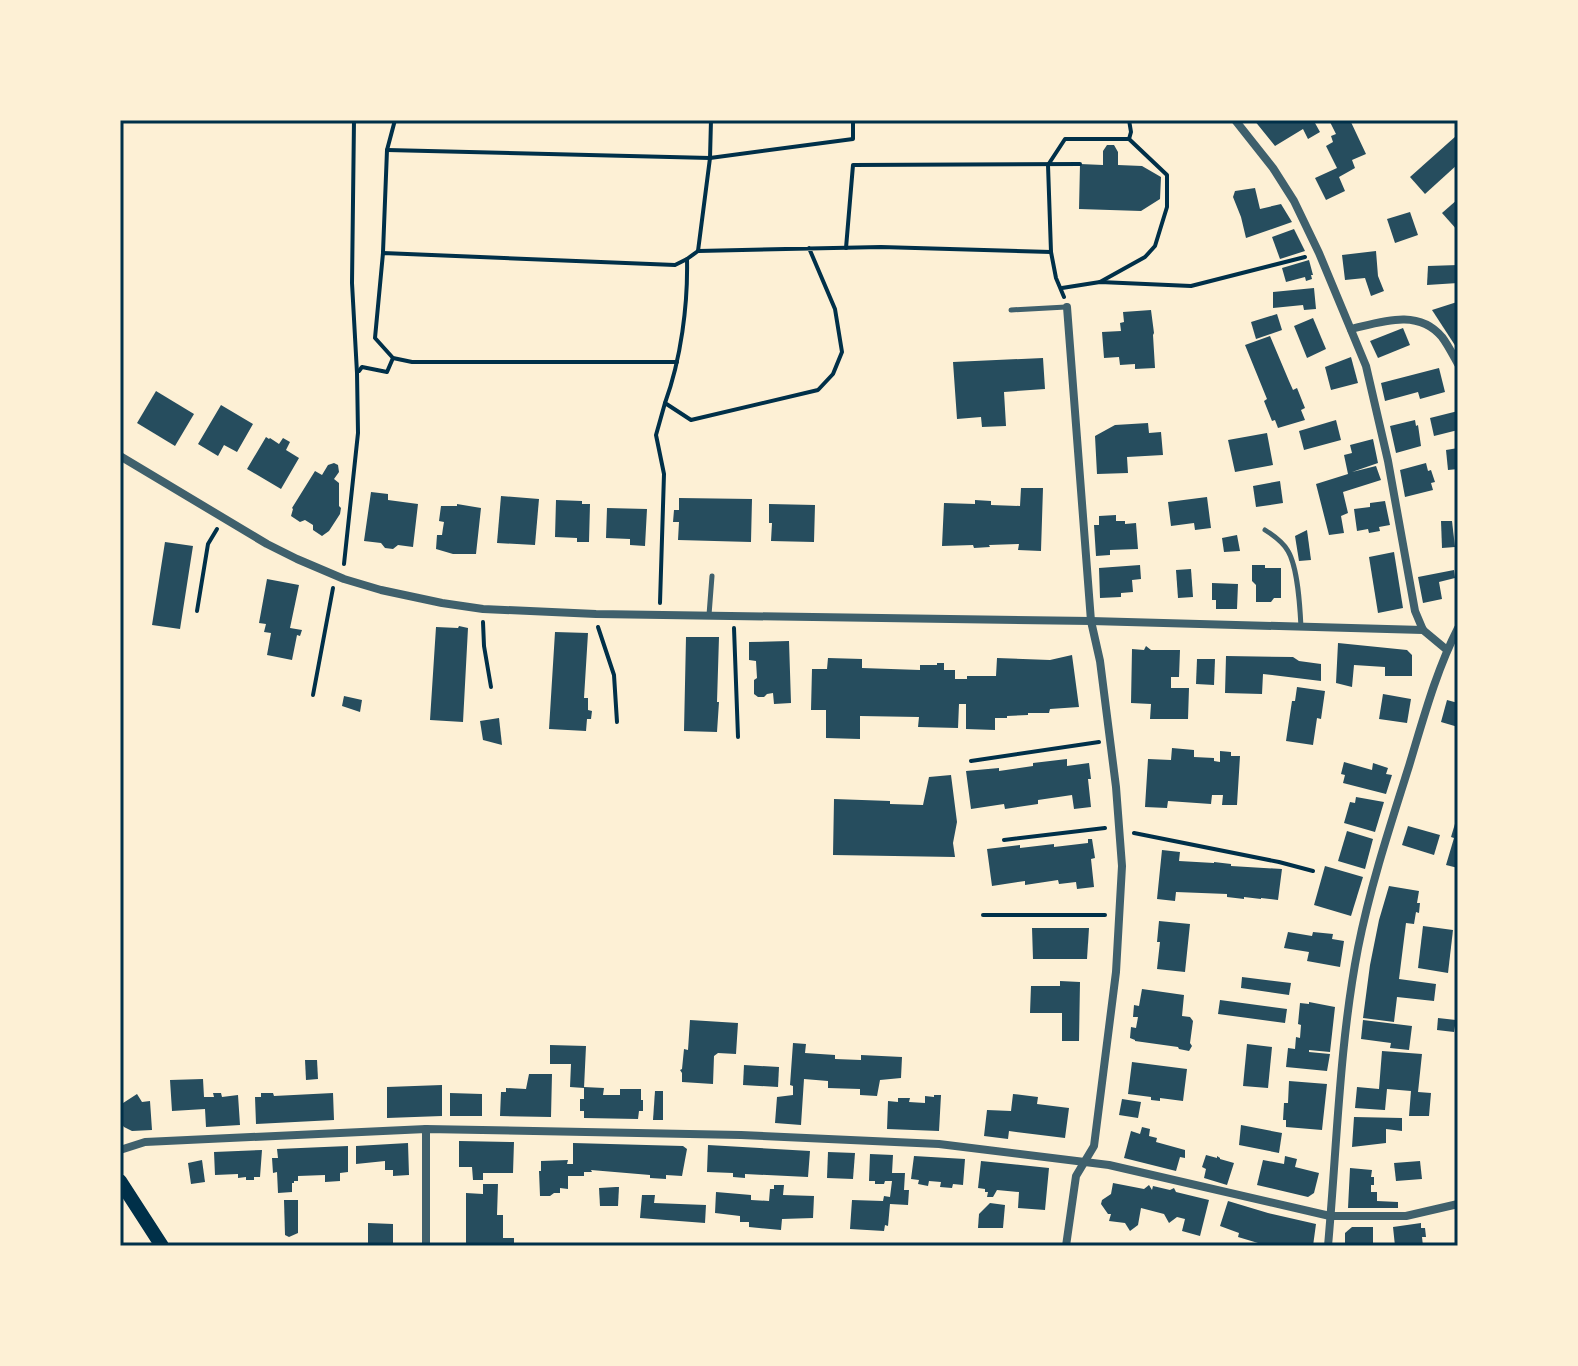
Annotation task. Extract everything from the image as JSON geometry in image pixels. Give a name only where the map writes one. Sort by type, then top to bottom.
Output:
[{"type":"main road","points":[[120,1181],[162,1246]]},
{"type":"street","points":[[1235,120],[1273,168],[1294,201],[1366,366],[1388,461],[1415,611],[1423,630],[1447,650]]},
{"type":"street","points":[[1066,1246],[1076,1176],[1094,1146],[1116,972],[1122,866],[1110,740],[1100,661],[1091,621],[1067,307]]},
{"type":"street","points":[[1351,329],[1395,319],[1423,323],[1441,336],[1458,364]]},
{"type":"street","points":[[120,456],[267,544],[340,577],[381,590],[483,609],[596,614],[1091,621],[1423,630]]},
{"type":"street","points":[[1328,1246],[1345,1041],[1358,950],[1400,796],[1447,650],[1458,628]]},
{"type":"street","points":[[120,1150],[145,1142],[426,1129],[741,1135],[939,1144],[1109,1165],[1330,1216],[1406,1216],[1458,1204]]},
{"type":"street","points":[[426,1129],[426,1246]]},
{"type":"lane","points":[[1011,310],[1067,307]]},
{"type":"lane","points":[[1265,530],[1289,552],[1296,577],[1301,627]]},
{"type":"lane","points":[[709,615],[712,576]]},
{"type":"path","points":[[313,695],[345,552],[358,433],[352,283],[354,120]]},
{"type":"path","points":[[395,120],[387,150],[383,253],[375,338],[393,358],[412,362],[677,362]]},
{"type":"path","points":[[698,251],[710,158],[711,120]]},
{"type":"path","points":[[387,150],[710,158],[853,139],[853,120]]},
{"type":"path","points":[[1129,120],[1129,139]]},
{"type":"path","points":[[1067,307],[1056,278],[1051,252],[1048,165],[1065,139],[1129,139],[1167,175],[1167,207],[1155,246],[1145,257],[1100,282]]},
{"type":"path","points":[[846,248],[853,165],[1080,164]]},
{"type":"path","points":[[383,253],[675,265],[698,251],[881,247],[1051,252]]},
{"type":"path","points":[[665,403],[691,420],[818,390],[833,374],[842,352],[835,309],[809,248]]},
{"type":"path","points":[[1061,288],[1100,282],[1191,286],[1319,253]]},
{"type":"path","points":[[660,614],[664,474],[656,435],[677,362],[687,259]]},
{"type":"path","points":[[357,373],[362,367],[387,372],[393,358]]},
{"type":"path","points":[[197,611],[208,544],[223,517]]},
{"type":"path","points":[[483,609],[484,646],[491,687]]},
{"type":"path","points":[[596,614],[614,675],[617,722]]},
{"type":"path","points":[[734,615],[738,737]]},
{"type":"path","points":[[971,761],[1110,740]]},
{"type":"path","points":[[1004,840],[1120,828],[1313,871]]},
{"type":"path","points":[[983,915],[1120,916]]},
{"type":"building","points":[[1254,120],[1320,120],[1315,123],[1320,132],[1308,139],[1303,129],[1275,146]]},
{"type":"building","points":[[1350,120],[1366,154],[1352,160],[1355,168],[1339,177],[1345,191],[1326,200],[1315,178],[1337,168],[1326,146],[1333,142],[1331,136],[1336,134],[1330,122]]},
{"type":"building","points":[[1456,136],[1458,164],[1425,194],[1410,177]]},
{"type":"building","points":[[1107,145],[1114,145],[1118,152],[1118,165],[1142,166],[1161,177],[1160,199],[1141,211],[1079,209],[1080,164],[1103,165],[1103,151]]},
{"type":"building","points":[[1255,188],[1260,209],[1281,204],[1292,222],[1246,238],[1233,197],[1235,191]]},
{"type":"building","points":[[1458,199],[1458,231],[1442,213]]},
{"type":"building","points":[[1410,212],[1418,235],[1395,243],[1387,219]]},
{"type":"building","points":[[1294,229],[1305,251],[1280,259],[1272,237]]},
{"type":"building","points":[[1376,251],[1378,276],[1384,291],[1371,296],[1365,278],[1345,280],[1342,255]]},
{"type":"building","points":[[1309,260],[1312,279],[1306,281],[1305,277],[1286,282],[1282,268]]},
{"type":"building","points":[[1458,265],[1458,283],[1427,285],[1428,266]]},
{"type":"building","points":[[1314,288],[1316,309],[1304,310],[1303,305],[1273,308],[1273,292]]},
{"type":"building","points":[[1458,304],[1458,350],[1432,310]]},
{"type":"building","points":[[1151,310],[1155,368],[1135,369],[1135,364],[1120,365],[1119,357],[1104,358],[1102,332],[1121,331],[1123,312]]},
{"type":"building","points":[[1277,314],[1282,330],[1256,339],[1251,322]]},
{"type":"building","points":[[1313,318],[1326,349],[1307,358],[1294,326]]},
{"type":"building","points":[[1403,328],[1410,345],[1378,358],[1370,341]]},
{"type":"building","points":[[1270,336],[1293,390],[1297,388],[1305,408],[1301,410],[1305,420],[1278,428],[1264,401],[1267,399],[1245,345]]},
{"type":"building","points":[[1351,357],[1358,383],[1331,390],[1325,367]]},
{"type":"building","points":[[1043,358],[1045,389],[1004,392],[1006,426],[982,427],[981,417],[957,419],[953,362]]},
{"type":"building","points":[[1439,368],[1445,392],[1420,399],[1418,392],[1385,401],[1381,383]]},
{"type":"building","points":[[156,391],[194,414],[175,446],[137,423]]},
{"type":"building","points":[[221,405],[253,424],[237,452],[224,445],[218,456],[198,444]]},
{"type":"building","points":[[1458,411],[1458,430],[1434,436],[1430,418]]},
{"type":"building","points":[[1336,420],[1341,440],[1304,450],[1299,431]]},
{"type":"building","points":[[1415,420],[1421,446],[1396,453],[1390,426]]},
{"type":"building","points":[[1148,423],[1149,433],[1161,432],[1163,455],[1127,457],[1128,473],[1097,474],[1095,436],[1115,425]]},
{"type":"building","points":[[1267,433],[1273,465],[1235,472],[1228,440]]},
{"type":"building","points":[[266,437],[279,444],[283,438],[290,442],[286,450],[299,458],[281,489],[247,469]]},
{"type":"building","points":[[1373,439],[1378,463],[1352,472],[1376,466],[1381,480],[1343,492],[1348,513],[1341,516],[1344,533],[1329,535],[1316,484],[1348,474],[1344,455],[1352,453],[1350,445]]},
{"type":"building","points":[[1458,448],[1458,469],[1448,470],[1446,450]]},
{"type":"building","points":[[1426,463],[1435,482],[1431,483],[1433,490],[1405,497],[1400,470]]},
{"type":"building","points":[[328,465],[338,465],[339,472],[334,479],[339,483],[341,508],[329,531],[322,536],[313,530],[313,525],[291,516],[292,508],[315,471],[322,475]]},
{"type":"building","points":[[1280,481],[1283,503],[1256,507],[1253,486]]},
{"type":"building","points":[[1021,488],[1043,488],[1041,551],[1018,550],[1019,544],[974,548],[973,545],[942,546],[944,503],[975,504],[975,500],[991,501],[991,505],[1020,506]]},
{"type":"building","points":[[371,492],[388,494],[388,500],[418,504],[413,547],[398,545],[393,549],[385,548],[381,543],[364,541]]},
{"type":"building","points":[[501,496],[539,499],[535,545],[497,543]]},
{"type":"building","points":[[1207,497],[1211,528],[1195,530],[1194,523],[1171,526],[1168,502]]},
{"type":"building","points":[[679,498],[752,499],[751,542],[678,540],[679,522],[673,522],[674,510],[679,510]]},
{"type":"building","points":[[556,500],[590,504],[589,542],[555,537]]},
{"type":"building","points":[[1385,501],[1390,525],[1369,533],[1368,529],[1357,531],[1354,509]]},
{"type":"building","points":[[457,504],[481,508],[476,554],[453,554],[436,549],[437,535],[442,535],[444,522],[439,521],[441,506]]},
{"type":"building","points":[[769,504],[815,505],[814,542],[771,541]]},
{"type":"building","points":[[607,508],[647,509],[645,546],[630,545],[630,539],[606,538]]},
{"type":"building","points":[[1116,515],[1116,521],[1136,523],[1138,549],[1110,550],[1110,555],[1096,556],[1094,525],[1099,525],[1099,516]]},
{"type":"building","points":[[1441,521],[1452,521],[1455,547],[1442,548]]},
{"type":"building","points":[[1307,530],[1311,560],[1299,561],[1295,536]]},
{"type":"building","points":[[1237,535],[1240,551],[1224,552],[1222,538]]},
{"type":"building","points":[[165,542],[193,546],[180,629],[152,625]]},
{"type":"building","points":[[1394,552],[1403,608],[1378,613],[1369,557]]},
{"type":"building","points":[[1140,565],[1141,579],[1132,580],[1133,592],[1121,593],[1121,597],[1100,598],[1099,568]]},
{"type":"building","points":[[1252,565],[1281,568],[1281,598],[1256,602]]},
{"type":"building","points":[[1191,569],[1193,597],[1178,598],[1176,570]]},
{"type":"building","points":[[1454,570],[1455,578],[1439,582],[1442,599],[1423,603],[1418,577]]},
{"type":"building","points":[[267,579],[299,585],[290,628],[302,630],[300,636],[297,635],[292,660],[267,655],[271,633],[264,632],[266,624],[259,623]]},
{"type":"building","points":[[1212,583],[1238,584],[1237,609],[1216,609],[1216,600],[1212,600]]},
{"type":"building","points":[[436,627],[468,628],[463,722],[430,720]]},
{"type":"building","points":[[555,632],[588,633],[584,698],[588,698],[588,710],[592,711],[591,719],[587,719],[586,731],[549,729]]},
{"type":"building","points":[[686,637],[719,637],[717,732],[684,731]]},
{"type":"building","points":[[789,641],[791,703],[774,704],[773,693],[764,697],[754,694],[756,661],[749,660],[749,642]]},
{"type":"building","points":[[1338,643],[1407,650],[1412,655],[1412,676],[1385,676],[1385,667],[1354,665],[1352,687],[1336,683]]},
{"type":"building","points":[[1146,646],[1151,650],[1180,650],[1179,677],[1171,677],[1171,688],[1189,688],[1188,719],[1150,719],[1151,704],[1131,703],[1132,649],[1144,650]]},
{"type":"building","points":[[1072,655],[1079,707],[995,718],[995,730],[966,729],[966,704],[959,704],[958,728],[918,727],[919,717],[860,716],[860,739],[826,738],[826,710],[811,710],[812,669],[827,669],[828,658],[862,659],[862,668],[920,670],[920,665],[944,663],[944,670],[955,670],[955,679],[967,679],[967,676],[996,676],[997,658],[1050,660]]},
{"type":"building","points":[[1226,656],[1293,657],[1299,661],[1321,664],[1321,681],[1263,674],[1262,694],[1225,693]]},
{"type":"building","points":[[1197,659],[1215,659],[1214,685],[1196,684]]},
{"type":"building","points":[[1297,687],[1325,691],[1313,745],[1286,741]]},
{"type":"building","points":[[1383,694],[1411,699],[1407,723],[1379,719]]},
{"type":"building","points":[[344,696],[362,700],[360,712],[342,706]]},
{"type":"building","points":[[1447,700],[1458,703],[1458,727],[1441,722]]},
{"type":"building","points":[[499,718],[502,745],[483,740],[480,721]]},
{"type":"building","points":[[1172,748],[1194,750],[1194,757],[1214,758],[1214,761],[1220,762],[1220,751],[1240,756],[1237,805],[1222,805],[1223,795],[1212,795],[1211,804],[1168,801],[1167,808],[1145,807],[1148,759],[1171,760]]},
{"type":"building","points":[[1067,759],[1067,766],[1089,763],[1091,807],[1074,809],[1072,795],[1005,809],[1004,804],[971,809],[966,771],[999,768],[999,771]]},
{"type":"building","points":[[1344,762],[1372,770],[1373,763],[1388,768],[1386,774],[1392,775],[1386,794],[1343,783],[1345,775],[1341,774]]},
{"type":"building","points":[[951,775],[957,822],[953,843],[955,857],[833,855],[834,799],[923,805],[929,777]]},
{"type":"building","points":[[1356,797],[1384,802],[1375,832],[1344,823],[1350,802],[1355,803]]},
{"type":"building","points":[[1458,817],[1458,868],[1446,865]]},
{"type":"building","points":[[1408,826],[1440,835],[1434,855],[1402,845]]},
{"type":"building","points":[[1347,831],[1373,839],[1365,869],[1338,861]]},
{"type":"building","points":[[1088,839],[1092,839],[1095,858],[1091,859],[1094,887],[1077,889],[1076,882],[1059,884],[1058,880],[992,886],[987,849],[1020,845],[1020,848],[1054,844],[1054,847],[1088,843]]},
{"type":"building","points":[[1162,850],[1180,852],[1179,861],[1282,869],[1278,900],[1176,892],[1175,901],[1157,899]]},
{"type":"building","points":[[1325,866],[1363,877],[1351,916],[1314,905]]},
{"type":"building","points":[[1389,886],[1419,891],[1419,913],[1416,912],[1414,924],[1406,923],[1399,979],[1436,984],[1434,1001],[1397,997],[1394,1022],[1363,1018],[1370,965]]},
{"type":"building","points":[[1159,921],[1190,924],[1185,972],[1157,969]]},
{"type":"building","points":[[1423,926],[1453,930],[1448,973],[1418,968]]},
{"type":"building","points":[[1032,928],[1089,928],[1087,959],[1033,959]]},
{"type":"building","points":[[1288,932],[1312,936],[1313,932],[1333,934],[1332,939],[1344,941],[1340,967],[1307,961],[1309,952],[1284,948]]},
{"type":"building","points":[[1242,977],[1291,983],[1289,995],[1241,988]]},
{"type":"building","points":[[1060,981],[1080,982],[1079,1041],[1062,1041],[1062,1013],[1030,1013],[1031,986],[1060,986]]},
{"type":"building","points":[[1142,989],[1184,995],[1182,1016],[1190,1017],[1193,1021],[1189,1051],[1130,1038],[1131,1027],[1136,1028],[1138,1017],[1133,1017],[1134,1005],[1139,1006]]},
{"type":"building","points":[[1220,1000],[1287,1009],[1285,1023],[1218,1014]]},
{"type":"building","points":[[1300,1003],[1335,1007],[1330,1052],[1309,1050],[1330,1054],[1327,1071],[1286,1067],[1288,1048],[1295,1049],[1296,1037],[1300,1038]]},
{"type":"building","points":[[1438,1018],[1456,1020],[1454,1032],[1437,1030]]},
{"type":"building","points":[[690,1020],[738,1023],[736,1054],[718,1053],[714,1056],[713,1084],[682,1082],[680,1070],[684,1049],[688,1050]]},
{"type":"building","points":[[1363,1020],[1412,1026],[1409,1050],[1390,1048],[1391,1043],[1361,1039]]},
{"type":"building","points":[[793,1043],[806,1044],[805,1053],[835,1055],[835,1059],[861,1060],[861,1055],[902,1057],[901,1078],[880,1080],[877,1096],[860,1095],[860,1089],[828,1088],[828,1081],[804,1079],[801,1125],[775,1123],[777,1097],[793,1095],[793,1086],[790,1085]]},
{"type":"building","points":[[1247,1044],[1272,1047],[1268,1088],[1243,1086]]},
{"type":"building","points":[[550,1045],[586,1046],[584,1088],[570,1087],[571,1064],[550,1064]]},
{"type":"building","points":[[1382,1051],[1422,1054],[1418,1092],[1431,1093],[1429,1116],[1409,1116],[1411,1091],[1387,1089],[1385,1110],[1355,1108],[1357,1087],[1379,1089]]},
{"type":"building","points":[[305,1060],[317,1060],[318,1079],[306,1080]]},
{"type":"building","points":[[1132,1062],[1187,1069],[1183,1101],[1151,1100],[1151,1097],[1128,1094]]},
{"type":"building","points":[[744,1065],[779,1067],[778,1087],[743,1085]]},
{"type":"building","points":[[529,1074],[552,1074],[551,1117],[500,1116],[501,1092],[506,1092],[506,1088],[526,1089]]},
{"type":"building","points":[[203,1079],[204,1097],[214,1097],[213,1093],[221,1093],[222,1097],[238,1095],[240,1125],[206,1127],[205,1109],[172,1111],[170,1080]]},
{"type":"building","points":[[1289,1081],[1327,1084],[1322,1130],[1286,1127],[1286,1120],[1283,1120],[1284,1103],[1288,1103]]},
{"type":"building","points":[[442,1085],[442,1116],[387,1118],[387,1087]]},
{"type":"building","points":[[584,1087],[604,1088],[603,1095],[620,1095],[620,1089],[641,1089],[643,1111],[639,1111],[638,1119],[584,1118],[584,1111],[580,1111],[580,1099],[584,1099]]},
{"type":"building","points":[[655,1091],[663,1091],[663,1120],[653,1120]]},
{"type":"building","points":[[261,1093],[273,1093],[274,1096],[333,1093],[334,1120],[256,1124],[255,1097],[261,1097]]},
{"type":"building","points":[[450,1093],[482,1094],[482,1116],[450,1116]]},
{"type":"building","points":[[137,1094],[142,1102],[150,1101],[152,1130],[132,1131],[120,1122],[120,1105]]},
{"type":"building","points":[[1013,1094],[1038,1097],[1037,1104],[1069,1108],[1065,1138],[1009,1131],[1008,1139],[984,1136],[987,1110],[1011,1111]]},
{"type":"building","points":[[941,1095],[939,1131],[887,1129],[888,1101],[910,1098],[909,1102],[925,1103],[925,1096]]},
{"type":"building","points":[[1122,1099],[1141,1102],[1138,1118],[1119,1115]]},
{"type":"building","points":[[1354,1117],[1402,1118],[1402,1131],[1386,1129],[1386,1143],[1352,1147]]},
{"type":"building","points":[[1241,1125],[1282,1133],[1279,1153],[1239,1145]]},
{"type":"building","points":[[1142,1127],[1150,1129],[1149,1136],[1157,1138],[1156,1142],[1185,1150],[1185,1158],[1180,1157],[1176,1171],[1124,1158],[1131,1131],[1140,1134]]},
{"type":"building","points":[[459,1141],[514,1142],[513,1173],[483,1173],[483,1180],[473,1180],[472,1167],[459,1167]]},
{"type":"building","points":[[408,1143],[409,1175],[393,1176],[393,1170],[385,1170],[385,1161],[356,1164],[356,1146]]},
{"type":"building","points":[[573,1143],[683,1146],[687,1149],[682,1176],[650,1178],[650,1175],[591,1170],[584,1172],[584,1176],[568,1176],[568,1189],[560,1188],[560,1193],[540,1196],[541,1161],[568,1160],[567,1164],[573,1164]]},
{"type":"building","points":[[708,1145],[810,1151],[808,1177],[745,1174],[745,1178],[733,1177],[733,1173],[707,1172]]},
{"type":"building","points":[[348,1146],[348,1172],[340,1173],[340,1181],[325,1182],[325,1175],[298,1176],[298,1181],[292,1183],[292,1192],[278,1193],[277,1172],[273,1173],[272,1158],[278,1158],[277,1149]]},
{"type":"building","points":[[262,1150],[260,1177],[246,1180],[246,1177],[238,1178],[238,1174],[215,1175],[214,1152]]},
{"type":"building","points":[[828,1152],[855,1153],[853,1179],[827,1178]]},
{"type":"building","points":[[870,1154],[893,1155],[892,1173],[905,1173],[904,1190],[909,1190],[908,1205],[890,1204],[888,1226],[885,1225],[884,1231],[850,1229],[852,1200],[883,1201],[884,1196],[890,1197],[892,1181],[875,1184],[875,1181],[869,1181]]},
{"type":"building","points":[[1206,1155],[1234,1163],[1227,1185],[1204,1178],[1206,1169],[1202,1167]]},
{"type":"building","points":[[914,1156],[965,1159],[963,1185],[940,1187],[941,1182],[929,1181],[928,1186],[918,1184],[919,1180],[911,1179]]},
{"type":"building","points":[[1285,1156],[1297,1159],[1295,1167],[1319,1173],[1314,1193],[1308,1197],[1257,1185],[1263,1160],[1284,1164]]},
{"type":"building","points":[[202,1160],[205,1182],[191,1184],[188,1163]]},
{"type":"building","points":[[981,1161],[1049,1168],[1045,1210],[1018,1208],[1019,1192],[997,1190],[993,1197],[987,1197],[985,1189],[978,1188]]},
{"type":"building","points":[[1420,1161],[1422,1179],[1396,1181],[1394,1163]]},
{"type":"building","points":[[1350,1168],[1372,1170],[1374,1185],[1371,1185],[1371,1192],[1377,1192],[1377,1201],[1398,1202],[1398,1208],[1348,1208]]},
{"type":"building","points":[[1113,1183],[1144,1189],[1149,1185],[1152,1190],[1153,1186],[1174,1188],[1176,1192],[1209,1200],[1200,1236],[1182,1231],[1185,1219],[1177,1217],[1169,1223],[1164,1214],[1141,1208],[1138,1225],[1130,1231],[1125,1223],[1109,1221],[1111,1214],[1101,1204],[1111,1194]]},
{"type":"building","points":[[483,1184],[498,1184],[497,1215],[503,1215],[503,1238],[514,1238],[514,1246],[466,1246],[466,1193],[483,1194]]},
{"type":"building","points":[[774,1185],[784,1185],[783,1195],[814,1196],[813,1218],[782,1219],[781,1230],[749,1227],[749,1222],[740,1222],[740,1216],[715,1213],[716,1192],[751,1195],[751,1200],[769,1201],[770,1189],[774,1189]]},
{"type":"building","points":[[619,1187],[618,1206],[600,1206],[599,1188]]},
{"type":"building","points":[[642,1195],[655,1195],[654,1203],[706,1205],[705,1223],[640,1218]]},
{"type":"building","points":[[284,1200],[298,1200],[298,1233],[289,1237],[285,1235]]},
{"type":"building","points":[[1228,1201],[1316,1224],[1313,1246],[1257,1246],[1258,1243],[1238,1237],[1239,1233],[1220,1226]]},
{"type":"building","points":[[990,1203],[1005,1205],[1003,1228],[978,1228],[979,1214]]},
{"type":"building","points":[[368,1223],[393,1224],[393,1246],[368,1246]]},
{"type":"building","points":[[1421,1223],[1426,1237],[1422,1237],[1423,1246],[1395,1246],[1393,1227]]},
{"type":"building","points":[[1352,1227],[1373,1227],[1373,1246],[1345,1246],[1345,1233]]}]
